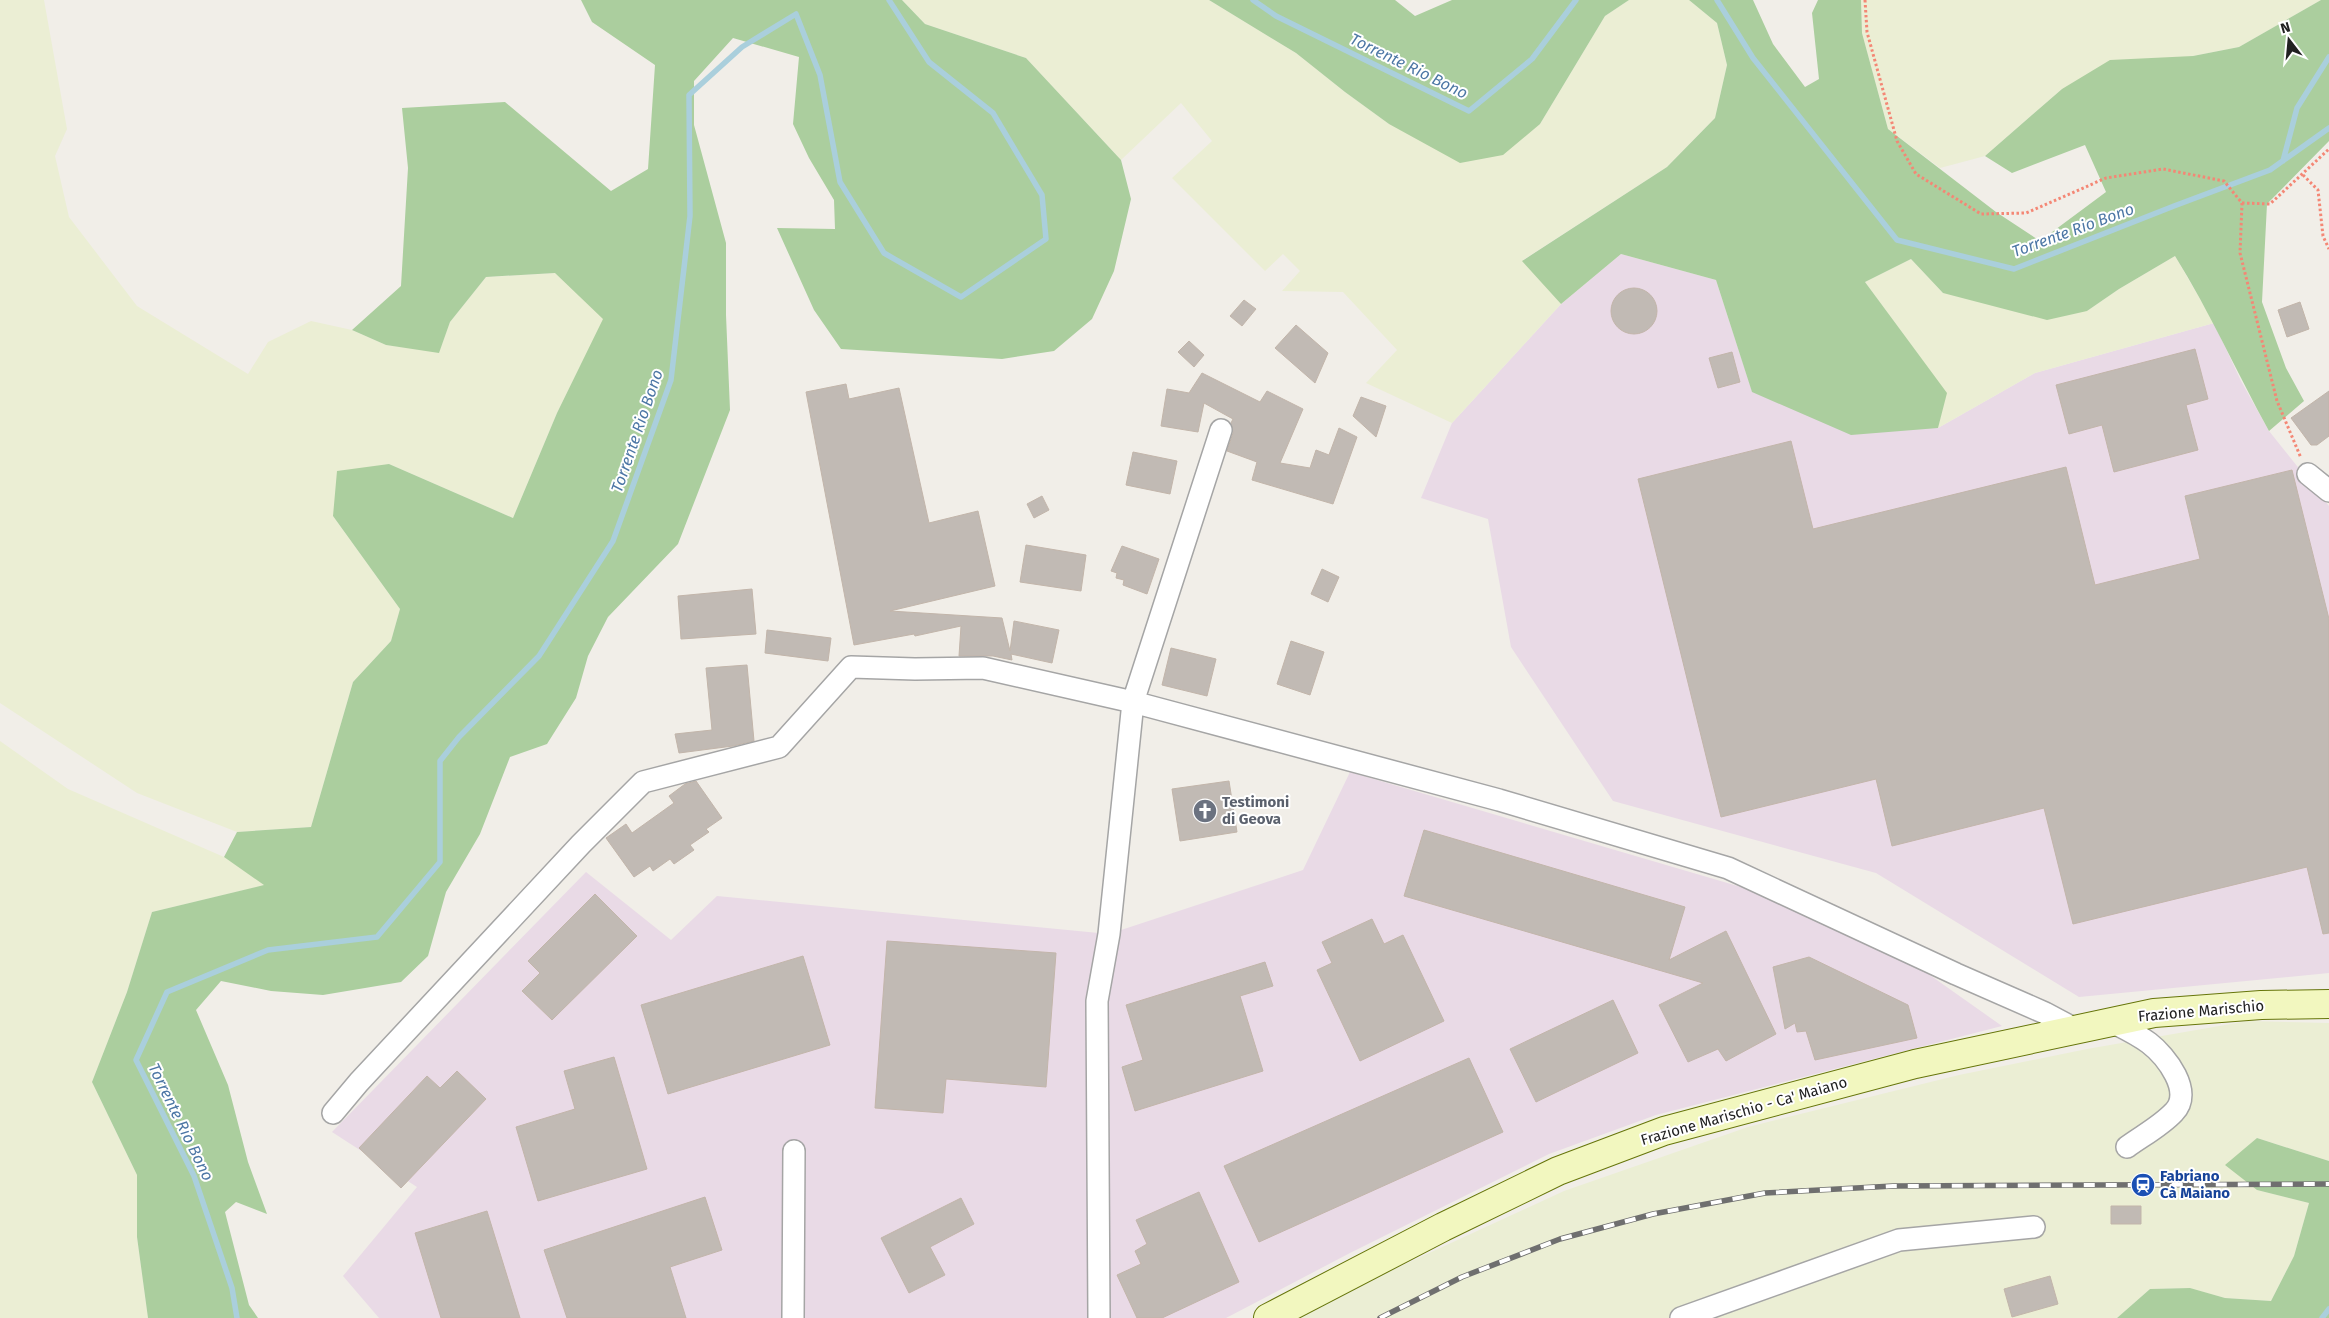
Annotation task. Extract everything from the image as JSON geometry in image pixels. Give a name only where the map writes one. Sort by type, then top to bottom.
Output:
[{"type":"main road","name":"Frazione Marischio","points":[[2075,1029],[2154,1013],[2241,1006],[2329,1004]]},
{"type":"main road","name":"Frazione Marischio - Ca' Maiano","points":[[1268,1318],[1443,1227],[1558,1172],[1664,1130],[1915,1064],[2075,1029]]},
{"type":"street","points":[[1099,1318],[1097,1001],[1109,934],[1133,702],[1221,430]]},
{"type":"street","points":[[2308,474],[2329,490]]},
{"type":"street","points":[[334,1113],[366,1075],[567,858],[643,782],[779,746],[851,667],[915,670],[983,668],[1133,702],[1499,800],[1728,868],[1956,974],[2045,1013],[2075,1029]]},
{"type":"street","points":[[2112,1022],[2143,1039],[2162,1056],[2173,1071],[2180,1088],[2180,1103],[2175,1112],[2127,1147]]},
{"type":"street","points":[[793,1318],[794,1151]]},
{"type":"street","points":[[1682,1318],[1899,1240],[2034,1227]]},
{"type":"path","points":[[1865,0],[1866,32],[1896,141],[1916,174],[1981,214],[2026,213],[2106,178],[2163,169],[2224,181],[2242,203],[2240,253],[2277,401],[2308,474]]},
{"type":"path","points":[[2242,203],[2270,204],[2303,175],[2329,148]]},
{"type":"path","points":[[2303,175],[2318,190],[2323,236],[2329,249]]},
{"type":"shaded area","points":[[1621,254],[1716,280],[1752,391],[1938,428],[2035,373],[2214,323],[2241,381],[2269,431],[2329,506],[2329,973],[2079,997],[1876,873],[1613,801],[1511,647],[1488,519],[1421,498],[1452,423],[1561,304]]},
{"type":"shaded area","points":[[1350,772],[1741,887],[1917,966],[2002,1026],[1656,1115],[1549,1154],[1350,1253],[1226,1318],[379,1318],[343,1276],[417,1187],[332,1132],[586,872],[671,940],[717,896],[1109,934],[1303,870]]},
{"type":"green space","points":[[0,0],[44,0],[67,129],[55,156],[69,217],[137,306],[248,374],[268,342],[311,321],[352,330],[386,345],[439,352],[450,322],[486,277],[556,273],[604,319],[557,413],[513,518],[389,464],[333,516],[400,609],[391,641],[353,682],[311,827],[237,832],[137,793],[0,703]]},
{"type":"green space","points":[[581,0],[902,0],[925,24],[1026,58],[1121,160],[1131,199],[1114,271],[1092,319],[1054,351],[1002,359],[841,349],[814,310],[777,228],[835,229],[834,200],[809,158],[793,124],[799,57],[733,38],[694,81],[694,125],[726,243],[726,315],[730,410],[678,544],[608,617],[588,656],[576,698],[547,744],[510,757],[480,834],[446,892],[428,956],[401,982],[323,995],[271,991],[221,981],[196,1010],[228,1085],[248,1162],[267,1214],[236,1202],[225,1212],[249,1305],[258,1318],[148,1318],[137,1237],[137,1175],[92,1082],[127,992],[152,912],[264,885],[224,857],[237,832],[311,827],[353,682],[391,641],[400,609],[333,516],[337,471],[389,464],[513,518],[557,413],[603,319],[555,273],[486,277],[450,322],[439,353],[386,345],[352,330],[401,286],[408,168],[402,108],[505,102],[611,191],[648,169],[655,65],[592,22]]},
{"type":"green space","points":[[902,0],[1209,0],[1296,53],[1389,124],[1540,124],[1605,16],[1629,0],[1689,0],[1717,23],[1727,65],[1715,118],[1667,167],[1523,260],[1561,304],[1452,423],[1366,383],[1397,350],[1343,292],[1282,291],[1300,271],[1283,254],[1265,271],[1172,178],[1212,141],[1181,103],[1121,160],[1026,58],[925,24]]},
{"type":"green space","points":[[1209,0],[1395,0],[1415,16],[1452,0],[1629,0],[1605,16],[1540,124],[1503,155],[1460,163],[1389,124],[1296,53]]},
{"type":"green space","points":[[1689,0],[1753,0],[1773,44],[1805,87],[1819,79],[1812,13],[1818,0],[1861,0],[1862,33],[1888,129],[1996,212],[2040,241],[2106,192],[2085,145],[2012,173],[1985,156],[2062,89],[2110,60],[2193,56],[2239,47],[2321,0],[2329,0],[2329,141],[2267,204],[2262,302],[2286,368],[2304,401],[2269,431],[2200,299],[2175,256],[2119,289],[2087,311],[2047,320],[1943,293],[1911,259],[1865,282],[1947,393],[1938,428],[1851,435],[1752,392],[1716,280],[1621,254],[1561,304],[1522,261],[1667,167],[1715,118],[1727,65],[1717,23]]},
{"type":"green space","points":[[1861,0],[2321,0],[2239,47],[2193,56],[2062,89],[1985,156],[1940,168],[1888,129],[1862,33]]},
{"type":"green space","points":[[2175,256],[2214,323],[2035,373],[1938,428],[1946,393],[1865,282],[1911,259],[1943,293],[2087,311],[2119,289]]},
{"type":"green space","points":[[0,741],[68,789],[224,857],[265,885],[152,912],[127,992],[92,1082],[137,1175],[137,1237],[148,1318],[0,1318]]},
{"type":"green space","points":[[2248,1021],[2329,1023],[2329,1161],[2257,1138],[2257,1190],[2309,1203],[2294,1256],[2271,1301],[2225,1298],[2189,1288],[2150,1289],[2117,1318],[1298,1318],[1351,1289],[1564,1191],[1748,1127],[1959,1075],[2087,1049]]},
{"type":"green space","points":[[2257,1138],[2329,1161],[2329,1318],[2117,1318],[2150,1289],[2190,1288],[2225,1298],[2271,1301],[2294,1256],[2309,1203],[2257,1190],[2225,1165]]},
{"type":"building","points":[[1629,288],[1639,288],[1653,298],[1657,311],[1653,324],[1647,330],[1639,334],[1629,334],[1615,324],[1611,316],[1611,306],[1621,292]]},
{"type":"building","points":[[1244,300],[1256,309],[1242,326],[1230,316]]},
{"type":"building","points":[[2300,302],[2309,329],[2287,337],[2278,310]]},
{"type":"building","points":[[1296,325],[1328,353],[1315,383],[1275,348]]},
{"type":"building","points":[[1189,341],[1204,355],[1194,367],[1178,352]]},
{"type":"building","points":[[2195,349],[2208,399],[2186,405],[2198,450],[2114,472],[2102,425],[2069,434],[2056,385]]},
{"type":"building","points":[[1732,352],[1740,382],[1718,388],[1709,358]]},
{"type":"building","points":[[1202,373],[1260,402],[1267,391],[1303,409],[1280,463],[1310,468],[1316,450],[1329,455],[1339,428],[1357,437],[1333,504],[1252,480],[1257,462],[1227,451],[1233,433],[1231,423],[1233,419],[1204,403],[1198,432],[1161,426],[1167,389],[1189,393]]},
{"type":"building","points":[[846,384],[849,399],[899,388],[929,523],[978,511],[995,586],[890,611],[1002,618],[1010,651],[1014,621],[1059,630],[1052,663],[1011,654],[1012,660],[993,656],[959,656],[961,626],[915,636],[914,634],[854,645],[806,392]]},
{"type":"building","points":[[2329,391],[2329,436],[2317,445],[2311,445],[2291,418]]},
{"type":"building","points":[[1361,397],[1386,406],[1376,437],[1353,416]]},
{"type":"building","points":[[1791,441],[1813,529],[2066,467],[2095,585],[2200,559],[2185,496],[2292,470],[2329,619],[2329,933],[2323,934],[2307,867],[2073,924],[2044,808],[1892,846],[1876,779],[1721,817],[1638,479]]},
{"type":"building","points":[[1133,452],[1177,461],[1170,494],[1126,485]]},
{"type":"building","points":[[1042,496],[1049,510],[1034,518],[1027,504]]},
{"type":"building","points":[[1026,545],[1086,555],[1081,591],[1020,582]]},
{"type":"building","points":[[1122,546],[1159,559],[1147,594],[1123,585],[1124,580],[1116,578],[1117,573],[1111,571]]},
{"type":"building","points":[[1322,569],[1339,577],[1328,602],[1311,594]]},
{"type":"building","points":[[752,589],[756,634],[681,639],[678,596]]},
{"type":"building","points":[[767,630],[831,638],[828,661],[765,653]]},
{"type":"building","points":[[1291,641],[1324,652],[1310,695],[1277,684]]},
{"type":"building","points":[[1171,648],[1216,659],[1207,696],[1162,685]]},
{"type":"building","points":[[747,665],[754,741],[733,746],[679,753],[675,734],[712,730],[706,668]]},
{"type":"building","points":[[696,781],[722,818],[706,829],[709,832],[690,845],[694,850],[674,864],[670,859],[653,871],[650,866],[634,877],[606,838],[626,824],[632,833],[674,803],[669,796],[685,784]]},
{"type":"building","name":"Testimoni di Geova","points":[[1229,781],[1237,832],[1180,841],[1172,789]]},
{"type":"building","points":[[1424,830],[1685,907],[1669,960],[1726,931],[1776,1034],[1726,1061],[1718,1049],[1688,1062],[1659,1005],[1703,983],[1404,896]]},
{"type":"building","points":[[595,894],[637,936],[552,1020],[522,991],[540,973],[528,961]]},
{"type":"building","points":[[1372,919],[1384,944],[1403,935],[1444,1021],[1360,1061],[1317,970],[1332,963],[1322,942]]},
{"type":"building","points":[[887,941],[1056,953],[1046,1087],[946,1079],[943,1113],[875,1108]]},
{"type":"building","points":[[803,956],[830,1045],[668,1094],[641,1005]]},
{"type":"building","points":[[1809,957],[1908,1005],[1917,1038],[1815,1060],[1806,1031],[1797,1032],[1795,1023],[1785,1029],[1773,967]]},
{"type":"building","points":[[1265,962],[1273,986],[1240,996],[1263,1071],[1135,1111],[1122,1067],[1143,1060],[1126,1005]]},
{"type":"building","points":[[1613,1000],[1638,1053],[1536,1102],[1510,1049]]},
{"type":"building","points":[[614,1057],[647,1169],[538,1201],[516,1127],[575,1109],[564,1071]]},
{"type":"building","points":[[1469,1058],[1503,1132],[1259,1242],[1224,1166]]},
{"type":"building","points":[[457,1071],[486,1099],[401,1188],[359,1148],[427,1076],[440,1088]]},
{"type":"building","points":[[1199,1192],[1239,1282],[1162,1318],[1137,1318],[1117,1275],[1141,1264],[1135,1251],[1147,1244],[1136,1220]]},
{"type":"building","points":[[705,1197],[722,1250],[670,1267],[686,1318],[567,1318],[544,1250]]},
{"type":"building","points":[[961,1198],[974,1224],[930,1247],[945,1275],[909,1293],[881,1238]]},
{"type":"building","points":[[2111,1206],[2141,1206],[2141,1224],[2111,1224]]},
{"type":"building","points":[[487,1211],[520,1318],[441,1318],[415,1233]]},
{"type":"building","points":[[2050,1276],[2058,1304],[2012,1317],[2004,1289]]},
{"type":"waterway","name":"Torrente Rio Bono","points":[[237,1318],[232,1288],[194,1176],[136,1060],[167,992],[268,950],[377,937],[440,862],[440,761],[459,737],[539,656],[613,541],[671,380],[690,216],[689,95],[742,47],[796,14],[820,75],[840,182],[884,253],[961,297],[1046,239],[1042,195],[993,113],[929,62],[889,0]]},
{"type":"waterway","name":"Torrente Rio Bono","points":[[1253,0],[1276,16],[1469,111],[1532,59],[1576,0]]},
{"type":"waterway","name":"Torrente Rio Bono","points":[[1717,0],[1753,58],[1897,240],[2014,269],[2270,170],[2329,128]]},
{"type":"waterway","points":[[2283,161],[2297,108],[2329,57]]},
{"type":"waterway","points":[[2322,1318],[2329,1309]]},
{"type":"railway","points":[[1380,1318],[1462,1277],[1560,1239],[1653,1214],[1765,1193],[1893,1186],[2329,1184]]},
{"type":"place","name":"Testimoni di Geova","points":[[1205,811]]},
{"type":"place","name":"Fabriano Cà Maiano","points":[[2143,1185]]}]
